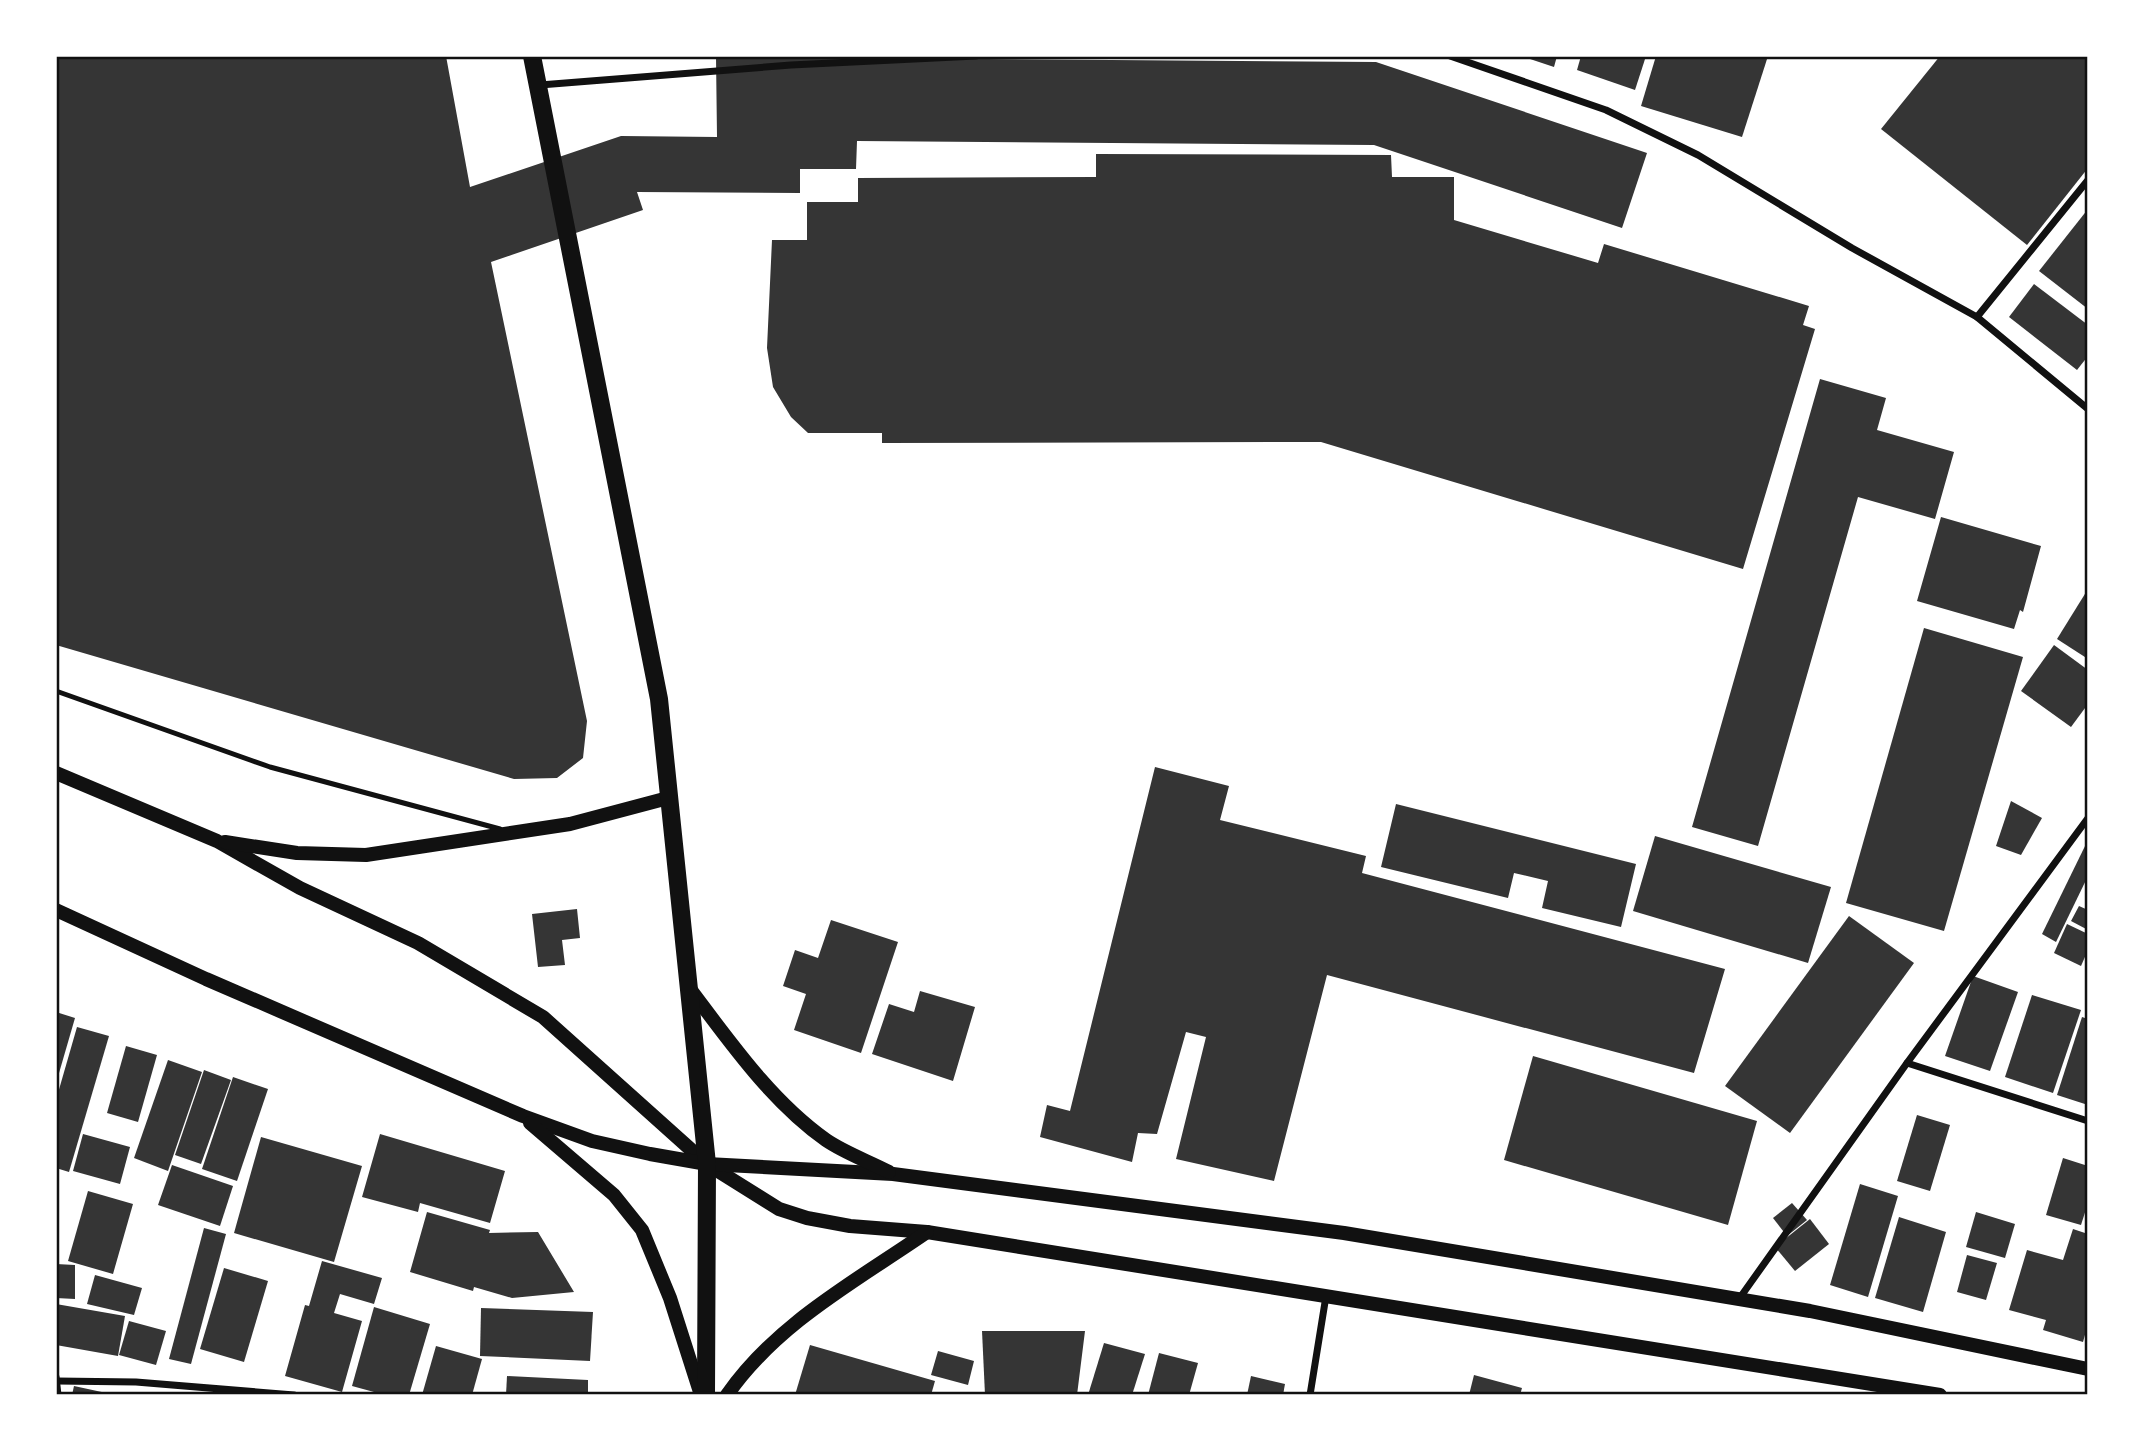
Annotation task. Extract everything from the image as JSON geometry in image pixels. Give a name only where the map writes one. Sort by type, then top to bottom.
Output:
[{"type":"main road","points":[[532,56],[659,699],[707,1164],[704,1395]]},
{"type":"main road","points":[[56,773],[216,841],[300,888],[418,943],[543,1017],[707,1164],[779,1209],[807,1218],[927,1232],[1940,1395]]},
{"type":"main road","points":[[216,841],[297,853],[366,855],[570,824],[668,798]]},
{"type":"main road","points":[[56,911],[218,985],[523,1116],[592,1140],[707,1164],[893,1174],[1344,1233],[1739,1300],[2088,1369]]},
{"type":"main road","points":[[690,989],[741,1057],[787,1105],[827,1140],[893,1174]]},
{"type":"main road","points":[[523,1116],[614,1195],[642,1230],[670,1298],[704,1395]]},
{"type":"main road","points":[[727,1395],[744,1370],[786,1327],[927,1232]]},
{"type":"street","points":[[539,85],[791,65],[976,56]]},
{"type":"street","points":[[1450,56],[1606,110],[1698,155],[1852,248],[1977,317],[2088,409]]},
{"type":"street","points":[[1977,317],[2088,180]]},
{"type":"street","points":[[1739,1300],[1907,1063],[2088,818]]},
{"type":"street","points":[[1907,1063],[2088,1121]]},
{"type":"street","points":[[1310,1395],[1326,1295]]},
{"type":"street","points":[[58,1395],[57,1379],[136,1382],[294,1395]]},
{"type":"lane","points":[[56,691],[270,766],[509,832]]},
{"type":"building","points":[[56,56],[446,56],[470,187],[621,136],[717,137],[716,57],[1376,62],[1647,153],[1622,228],[1374,145],[857,141],[856,169],[800,169],[800,193],[637,192],[643,210],[491,262],[587,721],[583,758],[557,778],[514,779],[56,645]]},
{"type":"building","points":[[1521,56],[1557,56],[1554,67]]},
{"type":"building","points":[[1581,56],[1646,56],[1635,90],[1577,70]]},
{"type":"building","points":[[1656,56],[1768,56],[1742,137],[1641,106]]},
{"type":"building","points":[[1940,56],[2088,56],[2088,168],[2027,245],[1881,129]]},
{"type":"building","points":[[1096,154],[1391,155],[1392,177],[1454,177],[1454,220],[1598,263],[1604,244],[1809,306],[1803,325],[1815,329],[1743,569],[1321,442],[882,443],[882,433],[808,433],[791,417],[773,387],[767,348],[772,240],[807,240],[807,202],[858,202],[858,178],[1096,177]]},
{"type":"building","points":[[2088,209],[2088,309],[2039,271]]},
{"type":"building","points":[[2034,284],[2088,325],[2088,356],[2077,370],[2009,317]]},
{"type":"building","points":[[1820,379],[1886,398],[1877,430],[1954,452],[1935,519],[1858,497],[1758,846],[1692,827]]},
{"type":"building","points":[[1941,517],[2041,546],[2023,612],[2020,610],[2014,629],[1917,601]]},
{"type":"building","points":[[2088,589],[2088,659],[2057,639]]},
{"type":"building","points":[[1924,628],[2023,657],[1944,931],[1846,903]]},
{"type":"building","points":[[2054,645],[2088,670],[2088,704],[2071,727],[2021,691]]},
{"type":"building","points":[[1155,767],[1229,786],[1220,820],[1366,856],[1362,873],[1725,969],[1694,1073],[1327,975],[1274,1181],[1176,1159],[1206,1037],[1186,1032],[1157,1134],[1138,1133],[1132,1162],[1040,1137],[1047,1105],[1070,1111]]},
{"type":"building","points":[[2011,801],[2042,818],[2021,855],[1996,846]]},
{"type":"building","points":[[1396,804],[1636,864],[1621,927],[1542,908],[1548,881],[1514,873],[1508,898],[1381,867]]},
{"type":"building","points":[[1655,836],[1831,887],[1808,963],[1633,911]]},
{"type":"building","points":[[2086,844],[2088,876],[2056,942],[2042,934]]},
{"type":"building","points":[[2079,906],[2088,910],[2088,930],[2071,921]]},
{"type":"building","points":[[577,909],[580,938],[562,940],[565,965],[538,967],[532,914]]},
{"type":"building","points":[[1849,916],[1914,963],[1790,1133],[1725,1086]]},
{"type":"building","points":[[831,920],[898,942],[861,1053],[794,1030],[806,994],[783,986],[795,950],[818,958]]},
{"type":"building","points":[[2067,924],[2088,934],[2088,950],[2081,966],[2054,953]]},
{"type":"building","points":[[1973,976],[2018,992],[1990,1071],[1945,1056]]},
{"type":"building","points":[[920,991],[975,1007],[953,1081],[872,1054],[889,1004],[914,1012]]},
{"type":"building","points":[[2032,995],[2081,1010],[2053,1093],[2005,1077]]},
{"type":"building","points":[[56,1012],[75,1018],[57,1080],[56,1080]]},
{"type":"building","points":[[2082,1017],[2088,1019],[2088,1105],[2057,1095]]},
{"type":"building","points":[[77,1027],[109,1036],[69,1172],[56,1168],[56,1100]]},
{"type":"building","points":[[126,1046],[157,1055],[138,1122],[107,1113]]},
{"type":"building","points":[[1533,1056],[1757,1121],[1728,1225],[1504,1160]]},
{"type":"building","points":[[168,1060],[202,1072],[168,1171],[134,1158]]},
{"type":"building","points":[[204,1070],[231,1080],[201,1164],[175,1155]]},
{"type":"building","points":[[233,1077],[268,1089],[237,1181],[202,1169]]},
{"type":"building","points":[[1917,1115],[1950,1125],[1930,1191],[1897,1181]]},
{"type":"building","points":[[83,1134],[130,1147],[120,1184],[73,1171]]},
{"type":"building","points":[[380,1134],[505,1171],[490,1223],[420,1203],[418,1212],[362,1197]]},
{"type":"building","points":[[261,1137],[362,1166],[334,1262],[234,1233]]},
{"type":"building","points":[[2063,1158],[2088,1166],[2088,1203],[2081,1225],[2046,1215]]},
{"type":"building","points":[[172,1165],[233,1186],[220,1226],[158,1205]]},
{"type":"building","points":[[1860,1184],[1898,1196],[1868,1297],[1830,1285]]},
{"type":"building","points":[[88,1191],[133,1204],[113,1274],[68,1261]]},
{"type":"building","points":[[1792,1203],[1807,1220],[1787,1236],[1773,1218]]},
{"type":"building","points":[[427,1212],[490,1230],[489,1233],[538,1232],[574,1292],[512,1298],[474,1287],[473,1291],[410,1272]]},
{"type":"building","points":[[1976,1212],[2015,1224],[2005,1258],[1966,1247]]},
{"type":"building","points":[[1899,1217],[1946,1232],[1923,1312],[1875,1298]]},
{"type":"building","points":[[1810,1219],[1829,1244],[1795,1271],[1775,1247]]},
{"type":"building","points":[[204,1228],[226,1234],[191,1364],[169,1359]]},
{"type":"building","points":[[2073,1229],[2088,1234],[2088,1324],[2083,1342],[2043,1330],[2046,1320],[2009,1310],[2027,1250],[2063,1260]]},
{"type":"building","points":[[1967,1255],[1997,1263],[1986,1300],[1957,1292]]},
{"type":"building","points":[[322,1261],[382,1278],[374,1304],[340,1294],[334,1313],[362,1321],[342,1392],[285,1376],[305,1305],[309,1306]]},
{"type":"building","points":[[56,1264],[75,1265],[75,1299],[56,1298]]},
{"type":"building","points":[[224,1268],[268,1281],[244,1362],[200,1349]]},
{"type":"building","points":[[95,1275],[142,1288],[134,1315],[87,1304]]},
{"type":"building","points":[[56,1304],[125,1316],[118,1356],[56,1345]]},
{"type":"building","points":[[374,1307],[430,1324],[409,1395],[385,1395],[352,1386]]},
{"type":"building","points":[[481,1308],[593,1312],[590,1361],[480,1356]]},
{"type":"building","points":[[129,1321],[166,1331],[156,1365],[119,1355]]},
{"type":"building","points":[[982,1331],[1085,1331],[1077,1395],[985,1395]]},
{"type":"building","points":[[1104,1343],[1145,1354],[1132,1395],[1088,1395]]},
{"type":"building","points":[[810,1345],[935,1381],[931,1395],[795,1395]]},
{"type":"building","points":[[436,1346],[482,1359],[472,1395],[422,1395]]},
{"type":"building","points":[[938,1351],[974,1361],[968,1385],[931,1375]]},
{"type":"building","points":[[1159,1353],[1198,1363],[1189,1395],[1148,1395]]},
{"type":"building","points":[[1474,1375],[1522,1388],[1520,1395],[1469,1395]]},
{"type":"building","points":[[507,1376],[588,1380],[588,1395],[506,1395]]},
{"type":"building","points":[[1251,1376],[1285,1384],[1283,1395],[1247,1395]]},
{"type":"building","points":[[74,1386],[111,1394],[111,1395],[72,1395]]}]
